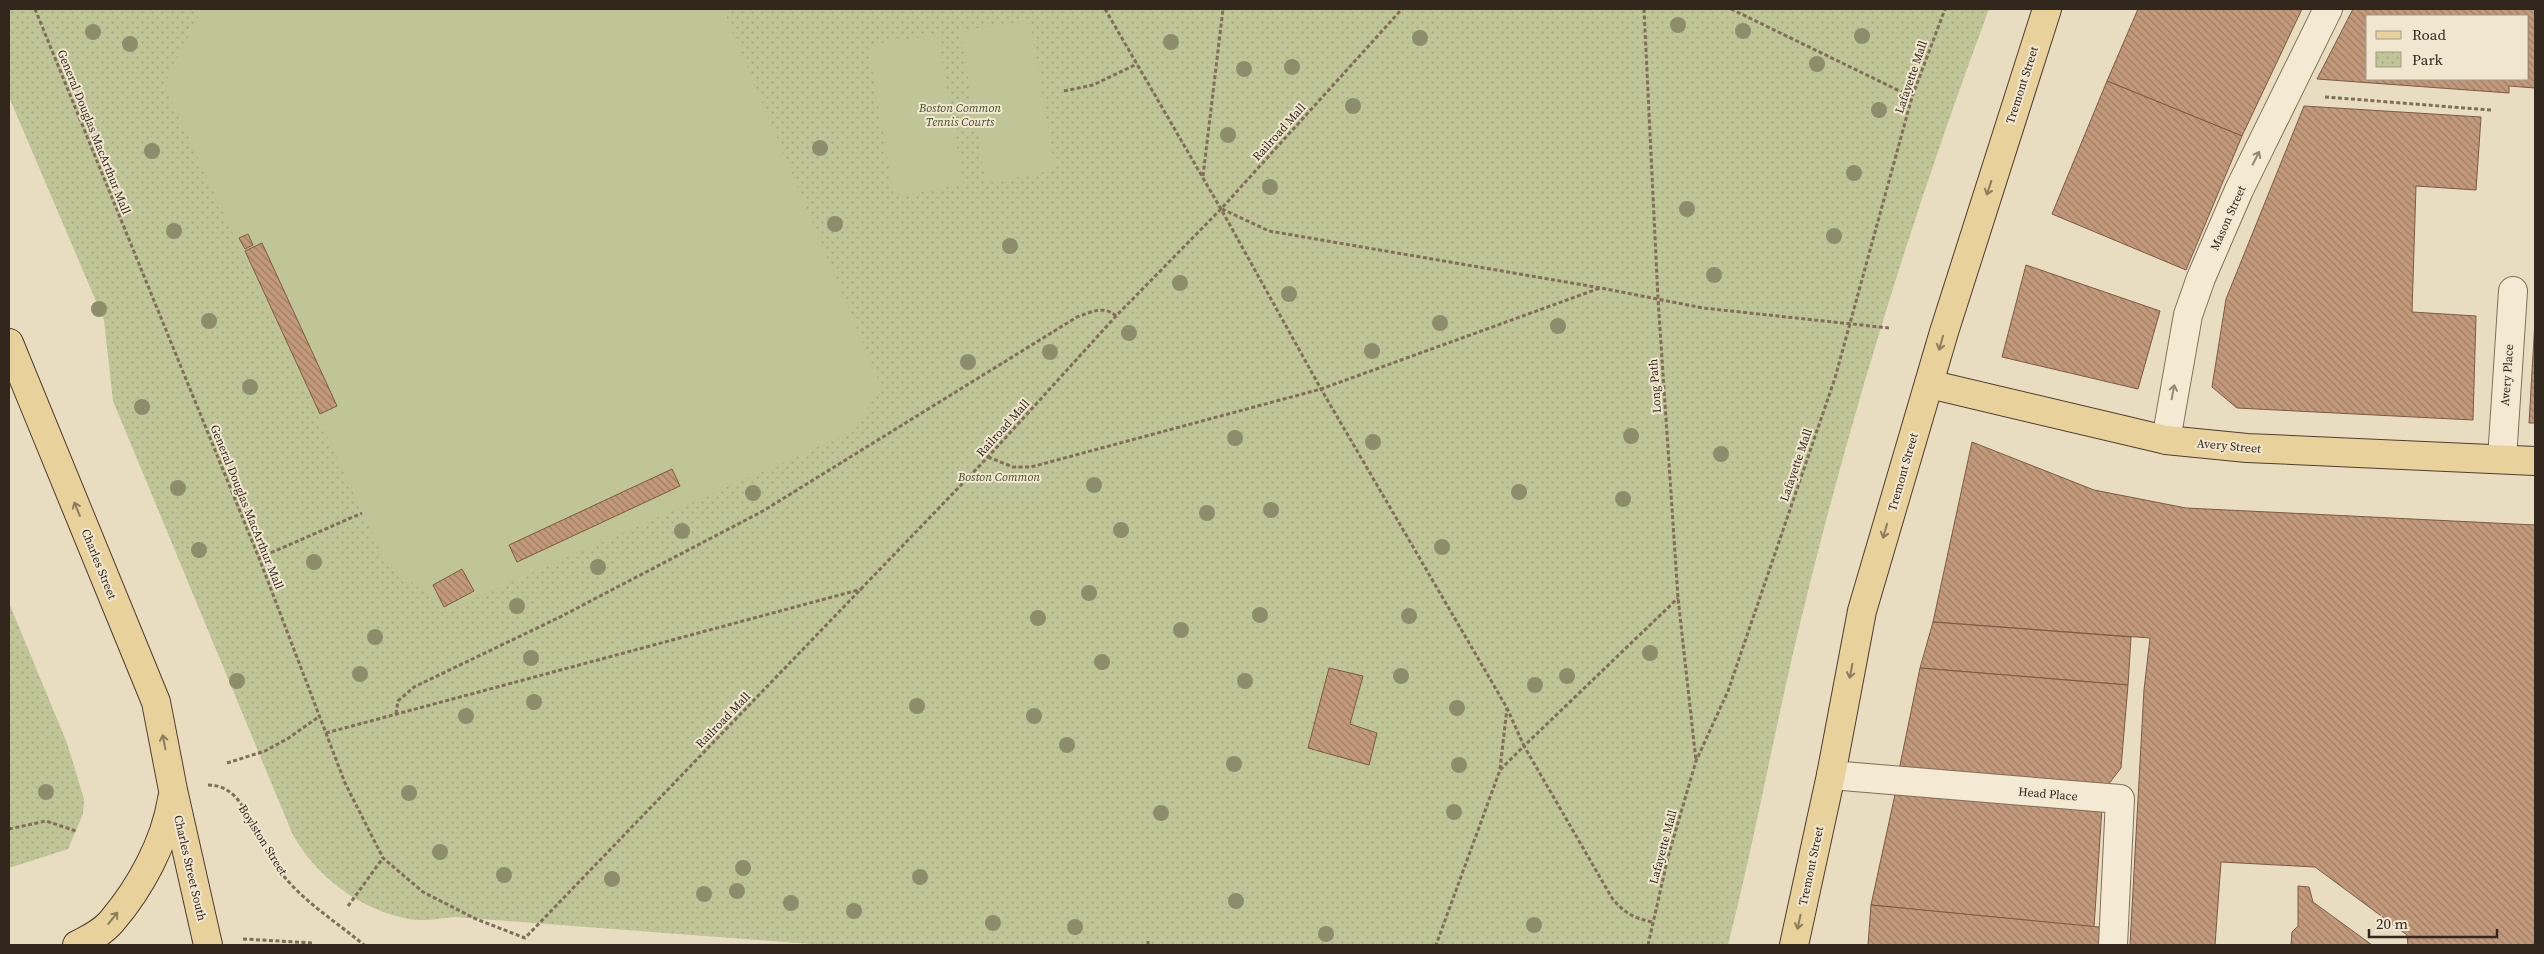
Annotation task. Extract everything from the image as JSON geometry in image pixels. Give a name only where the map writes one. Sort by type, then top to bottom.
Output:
[{"type":"main road","name":"Tremont Street","points":[[1794,945],[1831,775],[1862,611],[1929,384],[2047,9]]},
{"type":"main road","name":"Charles Street","points":[[9,343],[156,702],[173,790]]},
{"type":"main road","name":"Avery Street","points":[[1929,384],[2166,440],[2247,448],[2535,461]]},
{"type":"main road","points":[[77,945],[111,923],[139,882],[162,840],[169,816],[173,790]]},
{"type":"main road","name":"Charles Street South","points":[[173,790],[208,945]]},
{"type":"street","name":"Mason Street","points":[[2166,440],[2188,315],[2200,278],[2239,190],[2288,94],[2328,9]]},
{"type":"street","name":"Avery Place","points":[[2502,460],[2513,291]]},
{"type":"street","name":"Head Place","points":[[1831,775],[2120,799],[2113,945]]},
{"type":"path","name":"General Douglas MacArthur Mall","points":[[35,9],[259,558],[345,783],[383,858],[423,892],[476,919],[525,938]]},
{"type":"path","points":[[1104,9],[1221,209],[1321,389],[1507,708],[1524,746],[1612,898],[1620,908],[1634,918],[1652,922]]},
{"type":"path","points":[[1202,177],[1223,9]]},
{"type":"path","name":"Railroad Mall","points":[[525,938],[988,457],[1116,316],[1221,209],[1402,9]]},
{"type":"path","name":"Long Path","points":[[1644,9],[1658,299],[1678,598],[1696,761]]},
{"type":"path","points":[[1731,9],[1912,97]]},
{"type":"path","name":"Lafayette Mall","points":[[1648,945],[1652,922],[1696,761],[1730,686],[1835,378],[1912,97],[1945,9]]},
{"type":"path","points":[[1064,91],[1093,85],[1137,64]]},
{"type":"path","points":[[2288,94],[2491,110]]},
{"type":"path","points":[[1221,209],[1269,231],[1601,288],[1702,308],[1850,326],[1889,328]]},
{"type":"path","points":[[988,457],[1013,467],[1031,466],[1321,389],[1601,288]]},
{"type":"path","points":[[396,714],[398,701],[414,688],[558,618],[763,511],[1078,317],[1102,309],[1110,311],[1116,316]]},
{"type":"path","points":[[259,558],[362,513]]},
{"type":"path","points":[[326,733],[863,588]]},
{"type":"path","points":[[1500,770],[1678,598]]},
{"type":"path","points":[[1436,945],[1500,770],[1507,708]]},
{"type":"path","points":[[227,763],[265,750],[287,739],[320,716]]},
{"type":"path","name":"Boylston Street","points":[[203,785],[221,787],[231,792],[247,814],[270,857],[287,880],[320,911],[364,945]]},
{"type":"path","points":[[9,829],[46,821],[76,830]]},
{"type":"path","points":[[348,906],[383,858]]},
{"type":"path","points":[[237,939],[313,943]]},
{"type":"path","points":[[1148,940],[1148,945]]},
{"type":"green space","name":"Boston Common","points":[[9,9],[1989,9],[1906,246],[1835,487],[1794,649],[1728,945],[824,945],[455,917],[414,920],[373,908],[357,899],[326,877],[313,863],[292,833],[113,401],[104,320],[9,97]]},
{"type":"green space","points":[[202,9],[723,9],[881,386],[854,431],[448,610],[385,561],[164,85]]},
{"type":"green space","points":[[1030,20],[1055,170],[986,183],[960,31]]},
{"type":"green space","points":[[938,35],[963,184],[894,197],[868,45]]},
{"type":"green space","points":[[9,603],[67,743],[84,799],[83,814],[68,849],[9,868]]},
{"type":"building","points":[[2138,9],[2302,9],[2242,136],[2107,81]]},
{"type":"building","points":[[2353,9],[2535,9],[2535,88],[2509,86],[2509,93],[2317,79]]},
{"type":"building","points":[[2107,81],[2242,136],[2186,270],[2052,214]]},
{"type":"building","points":[[2304,106],[2481,117],[2476,190],[2416,186],[2412,312],[2476,316],[2473,420],[2237,408],[2212,387],[2226,299]]},
{"type":"building","points":[[248,234],[253,245],[245,249],[239,238]]},
{"type":"building","points":[[262,243],[337,406],[320,414],[245,251]]},
{"type":"building","points":[[2026,265],[2160,311],[2138,389],[2002,357]]},
{"type":"building","points":[[2535,321],[2535,423],[2529,423]]},
{"type":"building","points":[[1972,442],[2094,490],[2186,508],[2535,525],[2535,945],[2408,945],[2407,935],[2315,867],[2221,862],[2215,945],[2130,945],[2144,690],[2150,638],[1933,622]]},
{"type":"building","points":[[672,469],[680,486],[517,562],[509,545]]},
{"type":"building","points":[[462,569],[474,591],[444,607],[433,585]]},
{"type":"building","points":[[1933,622],[2131,637],[2128,685],[1920,668]]},
{"type":"building","points":[[1329,668],[1363,676],[1350,724],[1377,733],[1369,765],[1308,748]]},
{"type":"building","points":[[1920,668],[2128,685],[2121,768],[2104,790],[1898,775]]},
{"type":"building","points":[[1896,790],[2102,808],[2094,927],[1871,905]]},
{"type":"building","points":[[2298,886],[2309,887],[2313,902],[2372,945],[2291,945],[2292,932],[2298,926]]},
{"type":"building","points":[[1871,905],[2109,928],[2108,945],[1868,945]]},
{"type":"park label","name":"Boston Common Tennis Courts","points":[[960,115]]}]
